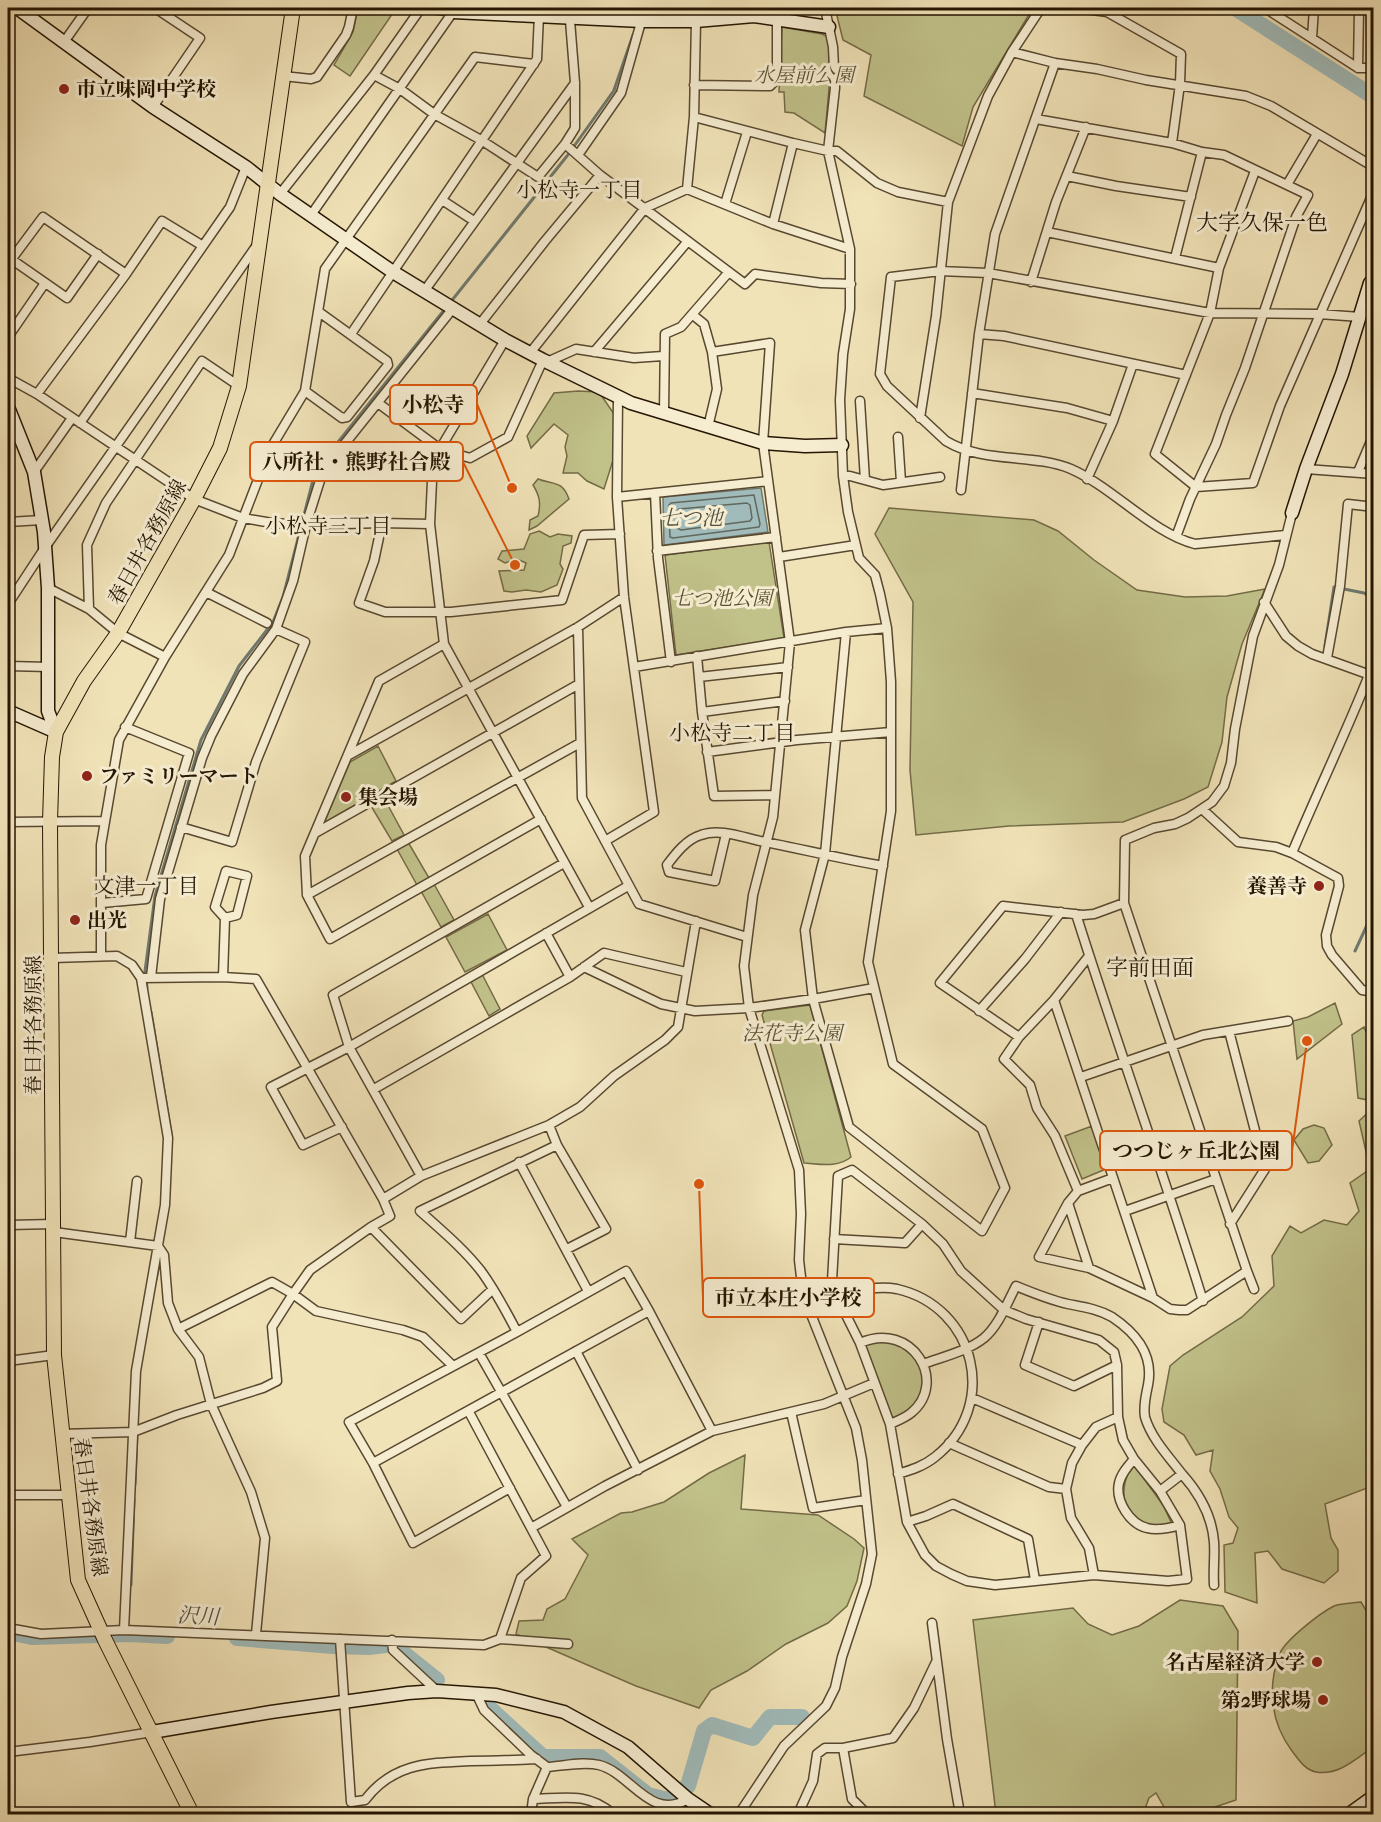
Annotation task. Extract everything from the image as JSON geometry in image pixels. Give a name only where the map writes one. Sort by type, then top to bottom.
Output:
[{"type":"main road","name":"春日井各務原線","points":[[192,1815],[78,1580],[54,1355],[50,822],[52,757],[56,732],[84,681],[118,633],[220,448],[239,386],[292,8]]},
{"type":"street","points":[[17,8],[153,107],[246,166],[280,194],[345,240],[505,340],[631,403],[708,427],[763,443],[805,446],[842,445]]},
{"type":"street","points":[[64,42],[88,8]]},
{"type":"street","points":[[153,107],[200,38],[155,8]]},
{"type":"street","points":[[284,76],[311,80],[316,78],[346,35],[352,8]]},
{"type":"street","points":[[280,194],[374,75],[422,8],[539,15],[569,12],[642,21],[696,21],[754,12],[829,27]]},
{"type":"street","points":[[578,155],[621,93],[645,8]]},
{"type":"street","points":[[825,8],[833,47],[835,88],[828,151],[850,249],[851,284],[840,400],[843,476],[848,512],[860,558],[875,575],[887,628],[891,682],[891,811],[868,962],[893,1064],[982,1129],[1005,1188],[982,1231],[849,1127],[813,999],[805,930],[825,854],[846,632]]},
{"type":"street","points":[[920,418],[948,202],[988,96],[1012,52],[1041,8]]},
{"type":"street","points":[[1078,8],[1107,12],[1181,54],[1180,84],[1172,142]]},
{"type":"street","points":[[1265,8],[1358,68],[1374,68]]},
{"type":"street","points":[[1312,38],[1314,8]]},
{"type":"street","points":[[1358,68],[1359,8]]},
{"type":"street","points":[[311,215],[455,10]]},
{"type":"street","points":[[374,75],[538,177],[575,128],[575,83],[569,12]]},
{"type":"street","points":[[351,334],[537,59],[539,15]]},
{"type":"street","points":[[694,85],[770,86],[777,80],[777,18]]},
{"type":"street","points":[[687,189],[694,117],[696,21]]},
{"type":"street","points":[[1012,52],[1055,63],[1246,96],[1271,106],[1374,167]]},
{"type":"street","points":[[101,956],[101,844],[119,740],[165,657],[229,555],[269,451],[305,391],[325,269],[475,57],[534,64]]},
{"type":"street","points":[[962,490],[979,334],[995,234],[1055,63]]},
{"type":"street","points":[[425,290],[474,221],[518,165],[575,83]]},
{"type":"street","points":[[694,117],[793,143],[828,151],[837,150],[877,183],[898,192],[948,202]]},
{"type":"street","points":[[1036,119],[1172,142],[1203,152],[1224,155],[1255,171],[1288,183],[1308,195],[1296,217],[1264,314],[1216,444],[1176,537]]},
{"type":"street","points":[[1031,282],[1056,201],[1086,127]]},
{"type":"street","points":[[725,204],[747,132]]},
{"type":"street","points":[[1288,183],[1317,134]]},
{"type":"street","points":[[773,224],[793,143]]},
{"type":"street","points":[[565,144],[600,175],[744,284],[755,274],[821,283],[851,284]]},
{"type":"street","points":[[1175,258],[1203,152]]},
{"type":"street","points":[[34,472],[76,420],[203,246],[230,207],[246,166]]},
{"type":"street","points":[[1255,171],[1219,268],[1210,313],[1155,454],[1196,487],[1253,483],[1280,406],[1374,191]]},
{"type":"street","points":[[480,324],[600,175]]},
{"type":"street","points":[[1067,176],[1191,197]]},
{"type":"street","points":[[530,353],[645,208],[687,189],[773,224],[850,249]]},
{"type":"street","points":[[442,200],[474,221]]},
{"type":"street","points":[[98,254],[67,298],[9,261],[43,217],[98,254],[126,274]]},
{"type":"street","points":[[37,394],[126,274],[162,221],[203,246]]},
{"type":"street","points":[[1047,232],[1219,268]]},
{"type":"street","points":[[594,352],[688,241]]},
{"type":"street","points":[[8,604],[46,546],[259,242]]},
{"type":"street","points":[[1286,536],[1195,544],[1163,530],[1103,486],[1067,468],[966,451],[946,441],[887,386],[880,374],[891,277],[940,271],[988,273],[1210,313],[1319,314],[1360,318]]},
{"type":"street","points":[[664,413],[665,334],[681,327],[728,273]]},
{"type":"street","points":[[1254,1289],[1230,1224],[1125,903],[1125,840],[1154,828],[1175,824],[1202,809],[1218,796],[1231,763],[1235,729],[1253,636],[1279,565],[1306,469],[1342,374],[1370,283],[1374,279]]},
{"type":"street","points":[[8,336],[45,283]]},
{"type":"street","points":[[151,977],[160,899],[211,736],[243,674],[276,629],[293,581],[306,525],[323,471],[352,432],[454,308]]},
{"type":"street","points":[[305,391],[342,418],[347,417],[388,365],[387,361],[319,312]]},
{"type":"street","points":[[693,315],[704,324],[712,352],[717,389],[708,427]]},
{"type":"street","points":[[979,334],[1004,336],[1185,375]]},
{"type":"street","points":[[505,340],[440,449],[432,481],[430,524],[444,644],[589,907]]},
{"type":"street","points":[[712,352],[770,343],[763,443],[790,642],[775,795],[767,842],[753,895],[744,966],[749,1008],[799,1170],[800,1260],[803,1294],[856,1428],[862,1460],[872,1554],[866,1584],[842,1657],[835,1688],[826,1706],[784,1746],[739,1815]]},
{"type":"street","points":[[378,403],[440,449],[470,458],[508,437],[545,361],[576,349],[634,358],[663,356]]},
{"type":"street","points":[[89,609],[87,545],[106,503],[202,361],[239,386]]},
{"type":"street","points":[[1087,479],[1113,421],[1133,364]]},
{"type":"street","points":[[8,378],[37,394],[194,498],[243,518],[306,525],[430,524]]},
{"type":"street","points":[[972,393],[1067,408],[1113,421]]},
{"type":"street","points":[[605,841],[654,812],[624,597],[617,497],[618,397]]},
{"type":"street","points":[[860,401],[865,480]]},
{"type":"street","points":[[8,406],[34,472],[46,546],[48,711],[56,732]]},
{"type":"street","points":[[1358,472],[1374,434]]},
{"type":"street","points":[[898,437],[901,482]]},
{"type":"street","points":[[1306,469],[1374,474]]},
{"type":"street","points":[[843,476],[883,484],[940,477]]},
{"type":"street","points":[[617,497],[768,481]]},
{"type":"street","points":[[656,493],[657,551],[671,662]]},
{"type":"street","points":[[1327,658],[1340,586],[1348,504],[1374,507]]},
{"type":"street","points":[[8,522],[42,520]]},
{"type":"street","points":[[382,523],[374,561],[359,603],[385,612],[452,612],[562,600],[584,535],[620,534]]},
{"type":"street","points":[[657,551],[776,537]]},
{"type":"street","points":[[779,557],[856,545]]},
{"type":"street","points":[[48,588],[89,609],[118,633],[165,657]]},
{"type":"street","points":[[207,592],[267,623]]},
{"type":"street","points":[[349,755],[578,627],[624,597]]},
{"type":"street","points":[[1264,602],[1286,636],[1298,646],[1312,654],[1371,676],[1292,853]]},
{"type":"street","points":[[578,627],[582,798],[628,886],[639,904],[747,936]]},
{"type":"street","points":[[634,668],[846,632],[887,628]]},
{"type":"street","points":[[182,827],[232,842],[256,762],[305,642],[276,629]]},
{"type":"street","points":[[444,644],[379,681],[305,856],[307,895],[330,939],[541,819]]},
{"type":"street","points":[[697,656],[714,796],[775,795]]},
{"type":"street","points":[[8,666],[49,667]]},
{"type":"street","points":[[699,677],[788,667]]},
{"type":"street","points":[[317,832],[579,684]]},
{"type":"street","points":[[702,712],[785,701]]},
{"type":"street","points":[[8,711],[56,732]]},
{"type":"street","points":[[102,903],[146,899],[189,753],[125,726]]},
{"type":"street","points":[[707,753],[836,736],[891,732]]},
{"type":"street","points":[[307,895],[580,742]]},
{"type":"street","points":[[1202,809],[1238,843],[1276,847],[1338,878],[1339,886],[1326,935],[1327,946],[1362,990],[1374,992]]},
{"type":"street","points":[[8,822],[105,821]]},
{"type":"street","points":[[726,834],[714,881],[669,872],[667,865],[678,850],[699,835],[713,832],[726,834],[767,842],[883,866]]},
{"type":"street","points":[[421,1176],[349,1047],[333,995],[564,863]]},
{"type":"street","points":[[223,977],[225,918],[215,907],[226,871],[247,876],[237,915],[225,918]]},
{"type":"street","points":[[342,1127],[303,1145],[272,1087],[349,1047],[628,886]]},
{"type":"street","points":[[1019,1037],[940,982],[1003,906],[1094,914],[1125,903]]},
{"type":"street","points":[[979,1011],[1025,959],[1061,912]]},
{"type":"street","points":[[1076,914],[1124,1062],[1171,1195],[1203,1301]]},
{"type":"street","points":[[383,1199],[421,1176],[549,1125],[580,1107],[614,1076],[665,1040],[678,1027],[696,921]]},
{"type":"street","points":[[546,933],[570,977]]},
{"type":"street","points":[[374,1089],[570,977],[604,953],[686,972]]},
{"type":"street","points":[[52,958],[117,956],[132,964],[141,978],[168,1138],[165,1205],[136,1371],[124,1629]]},
{"type":"street","points":[[1078,1191],[1055,1136],[1037,1108],[1030,1085],[1004,1059],[1019,1037],[1054,1000],[1089,956]]},
{"type":"street","points":[[584,968],[661,1004],[695,1011],[749,1008],[874,988]]},
{"type":"street","points":[[61,1434],[132,1432],[263,1388],[277,1381],[273,1328],[293,1294],[310,1270],[390,1216],[383,1199],[309,1068],[256,979],[141,978]]},
{"type":"street","points":[[1054,1000],[1153,1298]]},
{"type":"street","points":[[1081,1077],[1203,1035],[1288,1021]]},
{"type":"street","points":[[1229,1031],[1265,1169],[1230,1224]]},
{"type":"street","points":[[549,1125],[557,1145],[606,1229],[567,1249]]},
{"type":"street","points":[[517,1332],[479,1269],[420,1211],[557,1145]]},
{"type":"street","points":[[519,1162],[588,1291]]},
{"type":"street","points":[[852,1170],[922,1224],[942,1244],[961,1271],[1004,1310],[1099,1340],[1113,1352],[1117,1365],[1118,1417],[1123,1440],[1134,1459],[1160,1491],[1180,1526],[1187,1579],[1160,1580],[1094,1575],[995,1585],[967,1581],[936,1566],[925,1555],[907,1522],[890,1424],[860,1343],[832,1281],[838,1176],[852,1170]]},
{"type":"street","points":[[1113,1178],[1078,1191],[1068,1203],[1039,1257],[1089,1268],[1153,1298],[1170,1310],[1187,1310],[1247,1271]]},
{"type":"street","points":[[1125,1211],[1216,1179]]},
{"type":"street","points":[[130,1242],[137,1181]]},
{"type":"street","points":[[1068,1203],[1089,1268]]},
{"type":"street","points":[[834,1239],[905,1243],[922,1224]]},
{"type":"street","points":[[8,1225],[54,1228],[158,1246],[164,1255],[168,1303],[178,1329],[199,1357],[211,1404],[251,1492],[265,1538],[256,1634]]},
{"type":"street","points":[[371,1227],[461,1319],[493,1289]]},
{"type":"street","points":[[510,1488],[414,1543],[349,1422],[626,1271],[712,1431]]},
{"type":"street","points":[[178,1329],[272,1282],[316,1311],[403,1330],[423,1337],[453,1366]]},
{"type":"street","points":[[923,1364],[966,1348],[983,1338],[1004,1310],[1016,1286],[1052,1299],[1101,1312],[1129,1330],[1144,1346],[1149,1382],[1144,1407],[1147,1421],[1160,1445],[1191,1484],[1210,1518],[1214,1544],[1214,1585]]},
{"type":"street","points":[[838,1296],[878,1288],[896,1289],[913,1294],[944,1314],[956,1329],[966,1348],[974,1381],[967,1413],[949,1443],[935,1457],[918,1467],[897,1474]]},
{"type":"street","points":[[373,1463],[649,1311]]},
{"type":"street","points":[[1039,1322],[1025,1365],[1074,1386],[1117,1365]]},
{"type":"street","points":[[860,1343],[870,1339],[891,1337],[900,1340],[914,1350],[923,1364],[926,1386],[923,1396],[912,1412],[890,1424]]},
{"type":"street","points":[[576,1351],[638,1470]]},
{"type":"street","points":[[479,1353],[567,1507]]},
{"type":"street","points":[[8,1361],[54,1355]]},
{"type":"street","points":[[531,1528],[712,1431],[791,1412],[844,1396],[874,1383]]},
{"type":"street","points":[[972,1398],[1082,1445]]},
{"type":"street","points":[[469,1412],[546,1556],[520,1578],[500,1639]]},
{"type":"street","points":[[791,1412],[813,1508],[866,1500]]},
{"type":"street","points":[[1094,1575],[1089,1548],[1071,1518],[1066,1489],[1072,1463],[1082,1445],[1096,1427],[1118,1417]]},
{"type":"street","points":[[949,1443],[1049,1487],[1066,1489]]},
{"type":"street","points":[[1134,1459],[1125,1469],[1118,1484],[1120,1499],[1126,1513],[1146,1528],[1162,1529],[1180,1526]]},
{"type":"street","points":[[1160,1491],[1182,1474]]},
{"type":"street","points":[[8,1495],[68,1495]]},
{"type":"street","points":[[907,1522],[953,1504],[1028,1539],[1035,1580]]},
{"type":"street","points":[[932,1623],[960,1815]]},
{"type":"street","points":[[8,1628],[41,1634],[103,1635],[124,1629],[484,1644],[500,1639],[568,1644]]},
{"type":"street","points":[[340,1639],[351,1802],[365,1800],[373,1790],[394,1774],[417,1765],[537,1759]]},
{"type":"street","points":[[392,1640],[393,1650],[438,1691]]},
{"type":"street","points":[[802,1813],[813,1781],[817,1754],[825,1748],[843,1748],[893,1738],[914,1708],[936,1662]]},
{"type":"street","points":[[8,1752],[90,1742],[408,1692],[476,1693],[506,1697],[564,1712],[628,1748],[688,1799],[711,1815]]},
{"type":"street","points":[[476,1693],[483,1710],[548,1767],[591,1764],[606,1767],[652,1802],[668,1811],[688,1799]]},
{"type":"street","points":[[843,1748],[852,1799],[867,1815]]},
{"type":"street","points":[[531,1815],[533,1799],[548,1767]]},
{"type":"street","points":[[1349,1815],[1374,1796]]},
{"type":"street","points":[[533,1799],[579,1797],[599,1804],[613,1815]]},
{"type":"green space","points":[[358,8],[395,10],[350,76],[334,65],[353,32]]},
{"type":"green space","points":[[835,8],[1033,8],[973,107],[962,146],[864,96],[871,55],[843,40]]},
{"type":"green space","name":"水屋前公園","points":[[782,27],[822,34],[829,42],[829,89],[825,133],[794,113],[785,112],[784,92],[779,92]]},
{"type":"green space","points":[[599,392],[614,414],[614,457],[604,489],[587,481],[578,473],[563,473],[568,435],[554,424],[531,448],[527,436],[554,393]]},
{"type":"green space","points":[[538,479],[557,484],[569,499],[529,530],[530,520],[538,516],[539,512],[540,504],[533,485]]},
{"type":"green space","points":[[889,508],[1034,520],[1058,531],[1137,590],[1185,597],[1227,596],[1265,589],[1242,644],[1227,697],[1222,742],[1208,787],[1184,799],[1123,822],[1009,826],[916,835],[910,770],[913,602],[875,534]]},
{"type":"green space","points":[[539,531],[550,537],[558,534],[572,536],[571,543],[563,546],[560,564],[563,569],[557,585],[541,592],[504,591],[499,571],[524,570],[526,563],[517,559],[505,563],[498,559],[502,551],[524,549],[530,534]]},
{"type":"green space","name":"七つ池公園","points":[[769,542],[784,638],[676,655],[665,555]]},
{"type":"green space","points":[[378,746],[396,781],[324,823],[350,762]]},
{"type":"green space","points":[[384,798],[404,835],[392,841],[371,806]]},
{"type":"green space","points":[[408,842],[429,878],[417,885],[397,849]]},
{"type":"green space","points":[[434,884],[454,920],[441,927],[421,891]]},
{"type":"green space","points":[[488,914],[507,950],[465,972],[446,937]]},
{"type":"green space","points":[[482,974],[500,1009],[489,1016],[470,980]]},
{"type":"green space","points":[[1335,1003],[1342,1024],[1297,1059],[1293,1021],[1308,1017]]},
{"type":"green space","name":"法花寺公園","points":[[810,1005],[851,1157],[835,1164],[804,1163],[762,1015],[764,1011]]},
{"type":"green space","points":[[1364,1027],[1372,1047],[1373,1101],[1358,1098],[1352,1035]]},
{"type":"green space","points":[[1373,1108],[1373,1483],[1370,1487],[1325,1504],[1331,1538],[1338,1550],[1338,1571],[1324,1583],[1282,1569],[1268,1551],[1255,1553],[1257,1603],[1225,1592],[1224,1545],[1233,1543],[1238,1528],[1229,1517],[1220,1489],[1210,1471],[1213,1450],[1196,1455],[1184,1435],[1164,1422],[1162,1409],[1170,1366],[1242,1317],[1274,1286],[1272,1256],[1290,1226],[1301,1233],[1324,1220],[1347,1225],[1359,1211],[1350,1183],[1370,1169],[1359,1121]]},
{"type":"green space","points":[[1314,1125],[1324,1128],[1332,1145],[1319,1161],[1308,1163],[1294,1140],[1303,1129]]},
{"type":"green space","points":[[1092,1126],[1106,1169],[1082,1179],[1065,1136]]},
{"type":"green space","points":[[891,1340],[909,1351],[916,1359],[923,1381],[916,1403],[909,1411],[891,1421],[863,1344]]},
{"type":"green space","points":[[745,1455],[741,1509],[818,1515],[864,1548],[857,1581],[847,1606],[828,1623],[786,1644],[747,1671],[711,1690],[699,1708],[636,1686],[516,1634],[519,1621],[543,1620],[547,1609],[565,1599],[588,1555],[572,1539],[621,1513],[664,1502],[709,1473]]},
{"type":"green space","points":[[1134,1465],[1163,1505],[1172,1524],[1147,1525],[1131,1515],[1124,1499],[1124,1490],[1125,1481]]},
{"type":"green space","points":[[1180,1600],[1223,1606],[1238,1631],[1236,1800],[1194,1814],[1168,1814],[1156,1793],[1149,1798],[1143,1814],[1126,1814],[1110,1809],[1090,1814],[996,1814],[973,1620],[1073,1608],[1088,1624],[1112,1635],[1139,1626]]},
{"type":"green space","name":"第2野球場","points":[[1361,1602],[1373,1622],[1373,1747],[1339,1769],[1324,1773],[1316,1772],[1305,1767],[1279,1729],[1272,1693],[1275,1668],[1282,1649],[1312,1621],[1334,1606]]},
{"type":"water","name":"七つ池","points":[[761,488],[768,532],[664,545],[663,497]]},
{"type":"waterway","points":[[1235,8],[1374,97]]},
{"type":"waterway","points":[[449,304],[567,156],[615,89],[633,35]]},
{"type":"waterway","points":[[147,988],[145,971],[155,896],[201,740],[239,666],[273,622],[283,597],[314,476],[322,462],[445,309]]},
{"type":"waterway","points":[[1325,646],[1334,587],[1364,593],[1374,599]]},
{"type":"waterway","points":[[1355,951],[1374,910]]},
{"type":"waterway","points":[[151,1012],[171,1133]]},
{"type":"waterway","points":[[155,1284],[161,1256]]},
{"type":"waterway","points":[[135,1484],[137,1433]]},
{"type":"waterway","points":[[131,1585],[134,1499]]},
{"type":"waterway","name":"沢川","points":[[8,1632],[32,1637],[129,1634],[167,1636]]},
{"type":"waterway","name":"沢川","points":[[237,1638],[333,1646],[386,1645]]},
{"type":"waterway","name":"沢川","points":[[397,1648],[437,1680]]},
{"type":"waterway","name":"沢川","points":[[485,1704],[543,1757],[600,1757],[648,1795],[668,1800],[673,1797]]},
{"type":"waterway","name":"沢川","points":[[686,1787],[704,1731],[712,1725],[753,1738],[770,1717],[802,1717]]},
{"type":"place","name":"市立味岡中学校","points":[[64,89]]},
{"type":"place","name":"小松寺","points":[[512,488]]},
{"type":"place","name":"八所社・熊野社合殿","points":[[515,565]]},
{"type":"place","name":"ファミリーマート","points":[[87,776]]},
{"type":"place","name":"集会場","points":[[346,797]]},
{"type":"place","name":"養善寺","points":[[1319,886]]},
{"type":"place","name":"出光","points":[[75,920]]},
{"type":"place","name":"つつじヶ丘北公園","points":[[1307,1041]]},
{"type":"place","name":"市立本庄小学校","points":[[699,1184]]},
{"type":"place","name":"名古屋経済大学","points":[[1317,1662]]},
{"type":"place","name":"第2野球場","points":[[1323,1700]]},
{"type":"district","name":"小松寺一丁目","points":[[579,190]]},
{"type":"district","name":"大字久保一色","points":[[1262,222]]},
{"type":"district","name":"小松寺三丁目","points":[[328,526]]},
{"type":"district","name":"小松寺二丁目","points":[[732,733]]},
{"type":"district","name":"文津一丁目","points":[[146,886]]},
{"type":"district","name":"字前田面","points":[[1150,967]]}]
